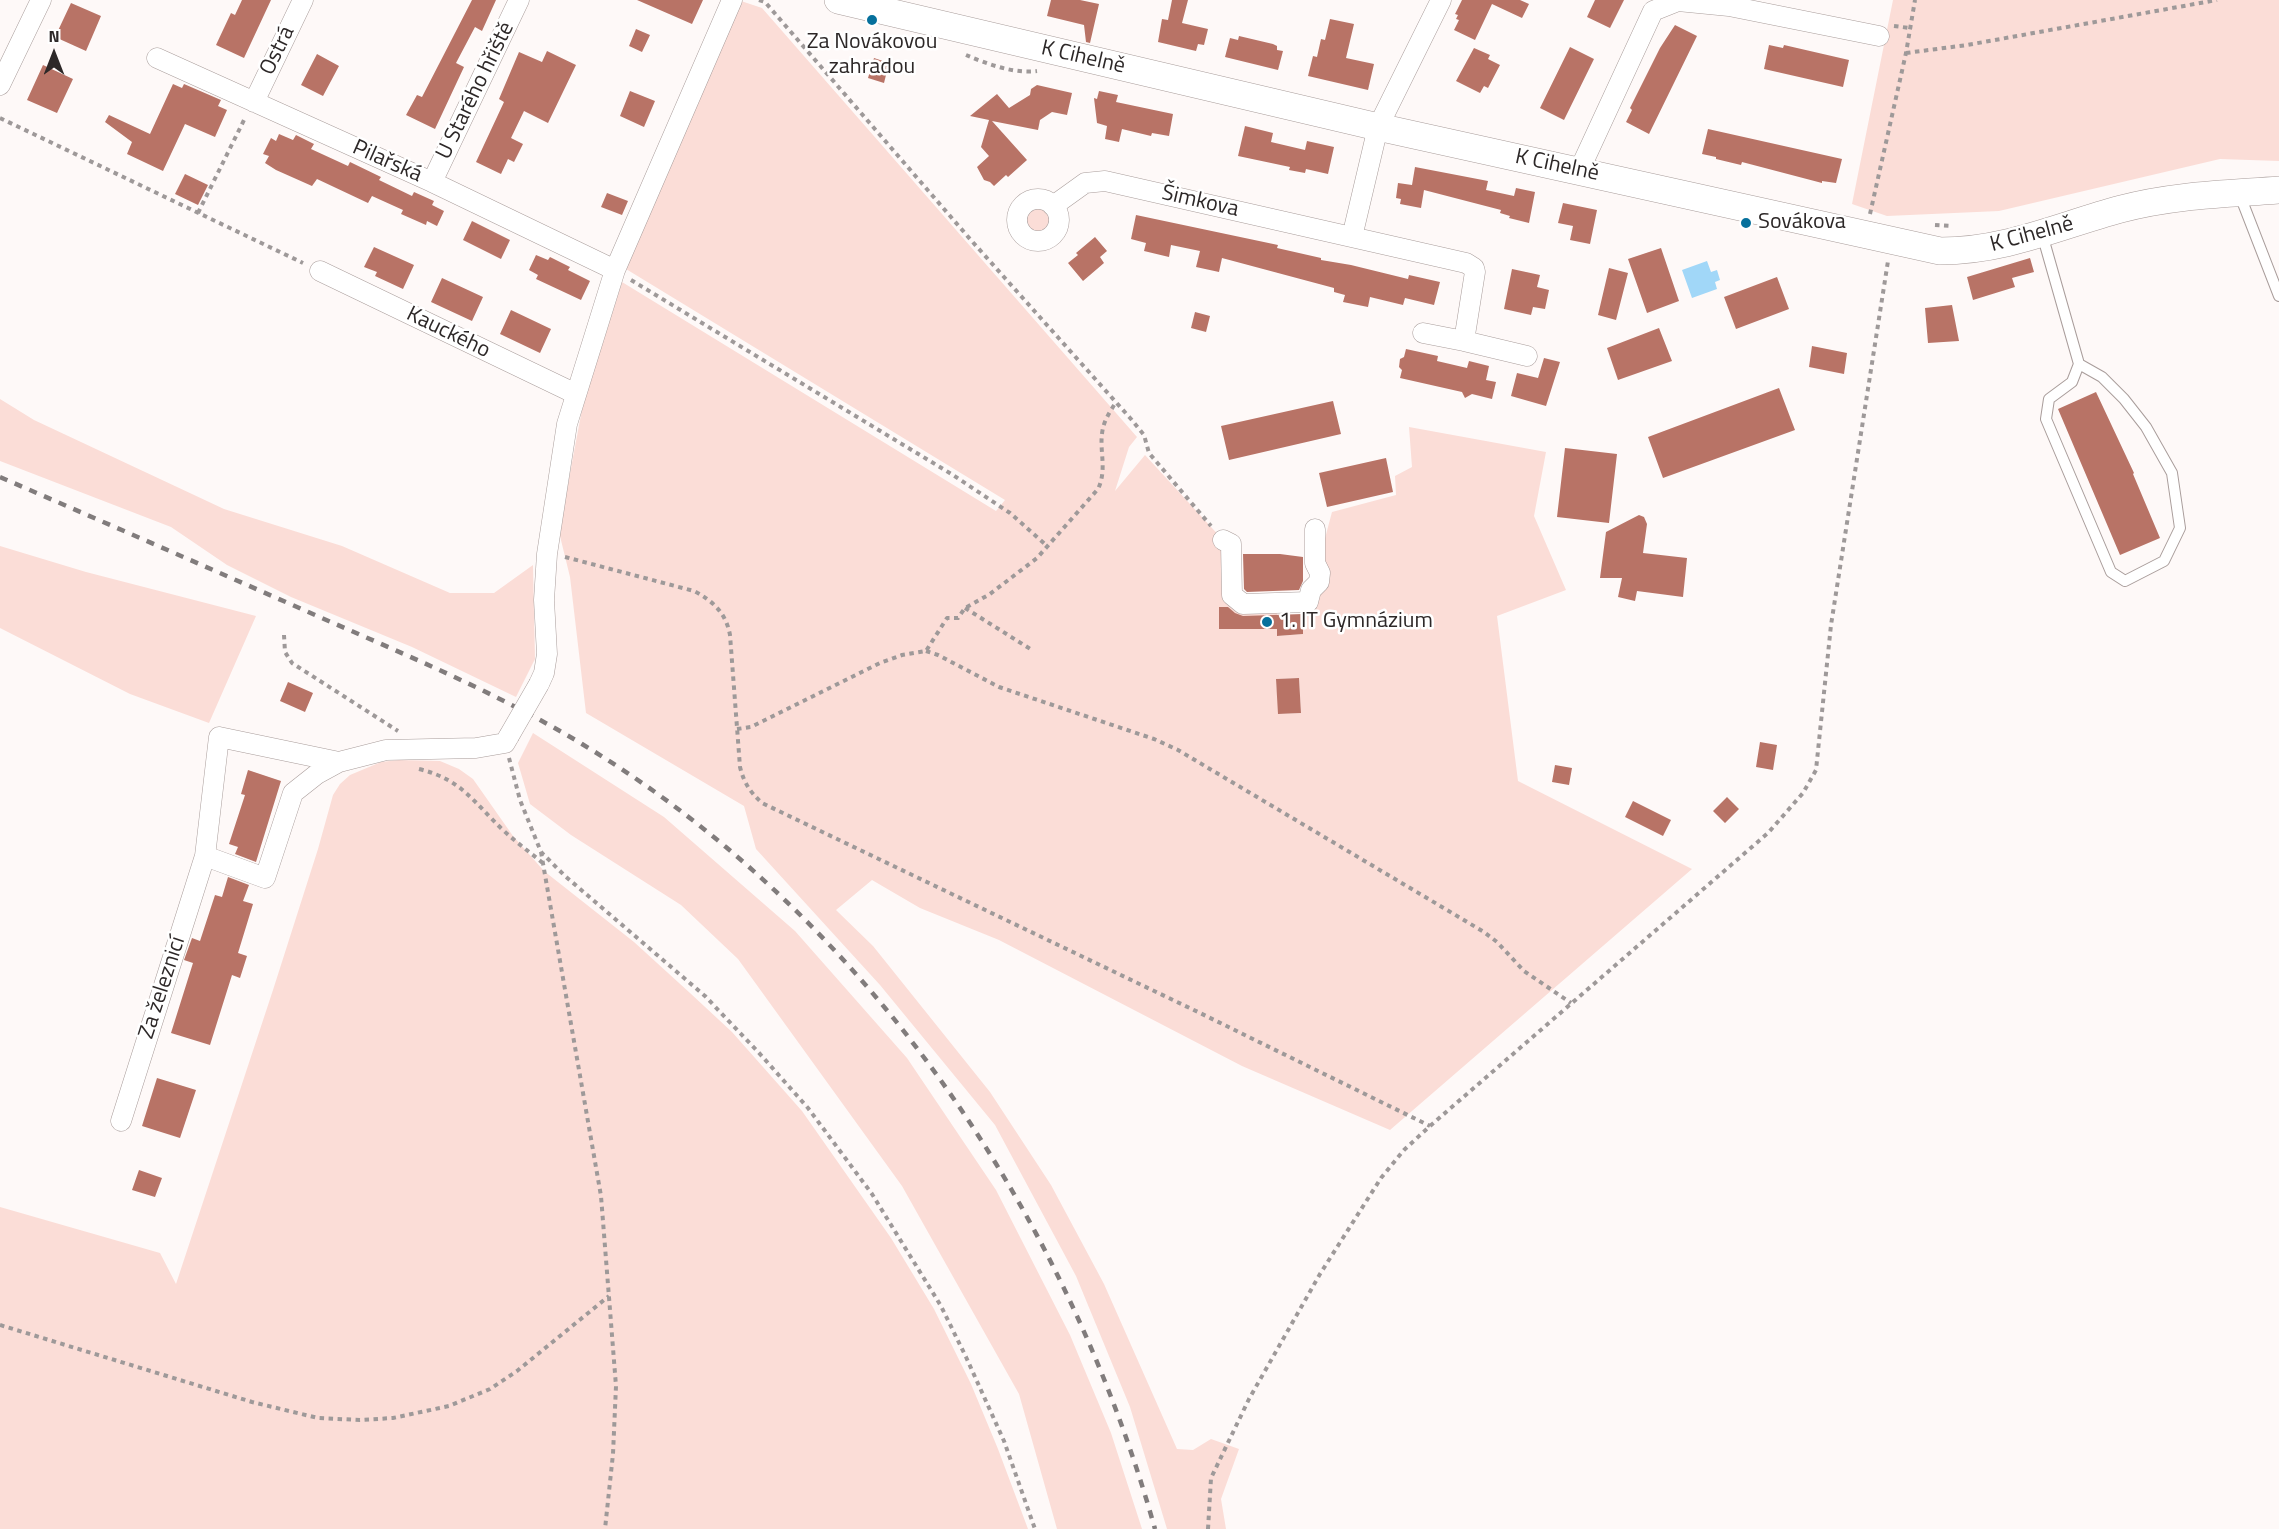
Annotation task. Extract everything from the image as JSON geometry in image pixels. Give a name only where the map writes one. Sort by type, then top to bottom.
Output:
[{"type":"street","points":[[0,85],[41,0]]},
{"type":"street","name":"Ostrá","points":[[254,102],[303,0]]},
{"type":"street","name":"U Starého hřiště","points":[[432,182],[519,0]]},
{"type":"street","points":[[205,856],[265,878],[293,793],[317,774],[339,762],[386,750],[476,748],[507,740],[544,672],[547,654],[544,600],[547,554],[565,437],[576,394],[615,270],[732,0]]},
{"type":"street","name":"K Cihelně","points":[[838,0],[1378,127],[1940,251],[1962,251],[2011,243],[2122,209],[2184,196],[2279,190]]},
{"type":"street","points":[[1352,237],[1378,127],[1441,0]]},
{"type":"street","points":[[1579,171],[1653,11],[1678,1],[1730,3],[1879,36]]},
{"type":"street","name":"Pilařská","points":[[158,58],[432,182],[615,270]]},
{"type":"street","name":"Šimkova","points":[[1053,206],[1085,183],[1105,181],[1466,263],[1474,268],[1475,278],[1464,342]]},
{"type":"street","name":"Kauckého","points":[[320,272],[576,394]]},
{"type":"street","points":[[1423,333],[1527,356]]},
{"type":"street","points":[[1223,540],[1231,544],[1232,595],[1243,604],[1308,602],[1311,590],[1319,582],[1320,573],[1315,563],[1315,529]]},
{"type":"street","name":"Za železnicí","points":[[121,1121],[205,856],[219,737],[339,762]]},
{"type":"lane","points":[[2239,193],[2279,296]]},
{"type":"lane","points":[[2042,234],[2079,364],[2072,382],[2049,399],[2046,419],[2111,572],[2125,581],[2164,561],[2180,528],[2172,473],[2146,427],[2124,399],[2102,377],[2079,364]]},
{"type":"path","points":[[759,0],[765,2],[970,239],[1116,402],[1144,435],[1149,453],[1223,540]]},
{"type":"path","points":[[1865,235],[1906,53],[1915,0]]},
{"type":"path","points":[[1906,53],[1967,45],[2217,0]]},
{"type":"path","points":[[198,213],[254,102]]},
{"type":"path","points":[[0,118],[320,272]]},
{"type":"path","points":[[1208,1529],[1211,1478],[1249,1399],[1320,1274],[1381,1178],[1404,1150],[1430,1126],[1768,833],[1803,793],[1816,770],[1831,625],[1891,241]]},
{"type":"path","points":[[615,270],[953,475],[1010,513],[1047,546]]},
{"type":"path","points":[[926,651],[947,618],[953,620],[958,618],[965,608],[990,594],[1037,558],[1098,489],[1104,464],[1101,437],[1103,426],[1116,402]]},
{"type":"path","points":[[547,554],[570,557],[694,591],[710,600],[720,610],[728,624],[740,767],[750,792],[762,802],[1430,1126]]},
{"type":"path","points":[[965,608],[1032,650]]},
{"type":"path","points":[[284,635],[285,652],[292,663],[428,749]]},
{"type":"path","points":[[737,729],[751,727],[891,659],[926,651],[999,687],[1154,739],[1178,750],[1484,932],[1497,942],[1524,971],[1572,1003]]},
{"type":"path","points":[[507,740],[520,800],[544,864],[600,1196],[616,1386],[613,1454],[605,1529]]},
{"type":"path","points":[[415,768],[436,773],[456,783],[474,798],[504,831],[544,864]]},
{"type":"path","points":[[541,852],[565,876],[705,996],[808,1108],[872,1194],[941,1306],[966,1357],[1004,1441],[1035,1529]]},
{"type":"path","points":[[0,1325],[252,1401],[318,1418],[360,1420],[393,1418],[449,1406],[490,1389],[517,1371],[609,1296]]},
{"type":"shaded area","points":[[1893,0],[2279,0],[2279,161],[2220,159],[1999,211],[1887,216],[1852,204]]},
{"type":"shaded area","points":[[741,1],[762,8],[1137,437],[1129,447],[1115,491],[1145,455],[1223,540],[1243,604],[1308,602],[1332,512],[1396,495],[1395,476],[1412,467],[1409,427],[1546,452],[1534,516],[1566,590],[1497,616],[1518,781],[1692,869],[1390,1130],[1242,1066],[999,940],[920,908],[872,880],[836,910],[873,946],[990,1092],[1051,1185],[1104,1284],[1177,1449],[1193,1450],[1211,1439],[1239,1449],[1221,1499],[1226,1529],[1167,1529],[1130,1407],[1076,1276],[995,1125],[880,985],[756,849],[744,806],[586,713],[570,577],[559,532],[583,404],[622,282],[996,511],[1005,500],[626,269]],"holes":[[[1303,611],[1303,634],[1278,636],[1277,612]],[[1299,678],[1301,713],[1279,714],[1276,679]]]},
{"type":"shaded area","points":[[1038,208],[1047,211],[1050,220],[1047,229],[1038,232],[1029,229],[1026,220],[1029,211]]},
{"type":"shaded area","points":[[0,399],[34,420],[224,509],[342,546],[450,593],[494,593],[533,565],[535,659],[516,697],[412,647],[291,597],[227,565],[171,527],[0,461]]},
{"type":"shaded area","points":[[0,546],[86,572],[256,616],[209,723],[130,694],[0,628]]},
{"type":"shaded area","points":[[533,733],[664,817],[795,931],[907,1058],[996,1190],[1070,1335],[1111,1433],[1142,1529],[1057,1529],[1019,1394],[902,1186],[738,959],[681,905],[571,835],[530,804],[518,763]]},
{"type":"shaded area","points":[[440,761],[459,769],[473,779],[513,836],[544,871],[634,942],[732,1032],[802,1111],[891,1238],[934,1309],[971,1384],[1028,1529],[0,1529],[0,1207],[160,1253],[176,1284],[273,990],[333,795],[350,775],[381,762]]},
{"type":"water","points":[[1707,261],[1711,272],[1717,270],[1720,280],[1715,282],[1717,289],[1692,298],[1682,270]]},
{"type":"building","points":[[242,0],[271,0],[244,58],[216,45],[231,13],[235,15]]},
{"type":"building","points":[[472,0],[496,0],[482,31],[475,27],[456,63],[464,67],[435,129],[406,115],[417,95],[422,97]]},
{"type":"building","points":[[637,0],[703,0],[692,24]]},
{"type":"building","points":[[1051,0],[1080,0],[1099,4],[1090,43],[1086,42],[1084,25],[1047,16]]},
{"type":"building","points":[[1172,0],[1188,0],[1182,23],[1208,29],[1204,45],[1198,44],[1196,51],[1158,42],[1162,19],[1168,20]]},
{"type":"building","points":[[1462,0],[1520,0],[1529,4],[1522,18],[1492,4],[1475,40],[1454,30],[1459,20],[1456,19],[1458,15],[1455,14]]},
{"type":"building","points":[[1595,0],[1624,0],[1610,28],[1587,17]]},
{"type":"building","points":[[71,3],[101,16],[86,51],[55,37]]},
{"type":"building","points":[[1330,19],[1354,24],[1346,58],[1374,64],[1368,90],[1308,76],[1313,56],[1317,57],[1321,39],[1325,40]]},
{"type":"building","points":[[1675,25],[1697,36],[1649,134],[1626,122],[1632,110],[1630,108],[1660,48]]},
{"type":"building","points":[[636,29],[650,35],[642,52],[629,46]]},
{"type":"building","points":[[1239,36],[1273,44],[1277,46],[1277,50],[1283,51],[1278,70],[1225,57],[1230,38],[1238,40]]},
{"type":"building","points":[[1769,45],[1783,48],[1784,45],[1849,60],[1843,87],[1764,69]]},
{"type":"building","points":[[1570,47],[1594,59],[1564,120],[1540,108]]},
{"type":"building","points":[[1474,48],[1490,55],[1488,59],[1500,65],[1488,88],[1484,86],[1480,93],[1456,81]]},
{"type":"building","points":[[547,51],[576,65],[548,123],[524,111],[511,138],[523,144],[514,162],[508,159],[501,174],[476,162],[504,102],[499,99],[519,52],[542,62]]},
{"type":"building","points":[[317,54],[339,66],[323,96],[301,85]]},
{"type":"building","points":[[874,58],[889,63],[884,83],[868,78]]},
{"type":"building","points":[[43,65],[73,79],[57,113],[27,100]]},
{"type":"building","points":[[173,84],[182,88],[184,84],[221,100],[218,106],[227,110],[215,137],[185,124],[163,171],[127,154],[132,142],[105,122],[109,115],[150,134]]},
{"type":"building","points":[[1037,85],[1072,93],[1067,115],[1052,112],[1040,120],[1038,130],[992,121],[1027,160],[994,186],[984,180],[977,167],[989,156],[981,147],[989,120],[970,116],[997,94],[1009,108],[1030,95],[1031,89]]},
{"type":"building","points":[[630,91],[655,101],[644,127],[620,116]]},
{"type":"building","points":[[1099,91],[1118,95],[1116,102],[1173,114],[1169,136],[1152,133],[1151,136],[1122,129],[1119,142],[1105,139],[1107,126],[1097,123],[1094,98],[1097,99]]},
{"type":"building","points":[[1245,126],[1273,133],[1271,142],[1305,150],[1307,141],[1334,147],[1328,174],[1306,169],[1305,173],[1289,170],[1290,167],[1238,156]]},
{"type":"building","points":[[1708,129],[1842,159],[1836,183],[1822,181],[1822,183],[1702,154]]},
{"type":"building","points":[[279,134],[293,140],[296,135],[314,144],[311,149],[348,166],[350,162],[381,177],[379,180],[412,196],[414,192],[434,201],[432,205],[444,211],[437,226],[427,221],[426,225],[401,214],[403,210],[372,196],[368,203],[317,179],[312,186],[276,170],[265,163],[269,156],[263,154],[271,138],[276,141]]},
{"type":"building","points":[[1415,167],[1488,181],[1486,190],[1514,196],[1516,188],[1535,192],[1529,223],[1509,218],[1510,216],[1500,213],[1501,210],[1424,190],[1421,208],[1400,204],[1401,199],[1396,198],[1398,183],[1412,185]]},
{"type":"building","points":[[185,174],[208,185],[198,205],[175,194]]},
{"type":"building","points":[[607,193],[628,201],[622,215],[601,207]]},
{"type":"building","points":[[1563,203],[1597,210],[1590,244],[1570,240],[1573,226],[1558,223]]},
{"type":"building","points":[[1136,215],[1278,245],[1277,248],[1321,258],[1321,260],[1408,279],[1409,275],[1440,282],[1434,305],[1405,298],[1403,305],[1370,297],[1368,307],[1343,302],[1345,295],[1334,292],[1334,288],[1222,258],[1219,272],[1196,267],[1200,251],[1171,245],[1169,257],[1144,251],[1146,243],[1131,239]]},
{"type":"building","points":[[472,221],[510,240],[501,259],[463,240]]},
{"type":"building","points":[[1095,237],[1107,251],[1100,257],[1104,263],[1083,281],[1068,263]]},
{"type":"building","points":[[374,247],[414,265],[403,289],[375,276],[377,272],[364,267]]},
{"type":"building","points":[[1661,248],[1679,301],[1647,313],[1628,259]]},
{"type":"building","points":[[536,255],[548,260],[550,257],[570,267],[568,270],[590,281],[581,300],[536,279],[538,275],[529,270]]},
{"type":"building","points":[[2030,258],[2034,272],[2012,278],[2015,287],[1973,300],[1967,277]]},
{"type":"building","points":[[1609,268],[1628,273],[1616,320],[1598,315]]},
{"type":"building","points":[[1512,269],[1540,275],[1537,287],[1549,290],[1545,309],[1533,307],[1531,315],[1504,309]]},
{"type":"building","points":[[1777,277],[1789,309],[1736,329],[1724,297]]},
{"type":"building","points":[[442,278],[483,297],[472,321],[431,302]]},
{"type":"building","points":[[1952,305],[1959,341],[1928,343],[1925,308]]},
{"type":"building","points":[[511,310],[551,329],[540,353],[500,334]]},
{"type":"building","points":[[1195,312],[1210,316],[1206,332],[1191,328]]},
{"type":"building","points":[[1659,328],[1672,361],[1618,380],[1607,348]]},
{"type":"building","points":[[1812,346],[1847,353],[1844,374],[1809,367]]},
{"type":"building","points":[[1406,349],[1438,356],[1437,361],[1467,368],[1469,361],[1489,366],[1486,380],[1496,382],[1492,399],[1472,394],[1465,398],[1462,392],[1400,378],[1402,370],[1399,367],[1400,359],[1404,357]]},
{"type":"building","points":[[1544,358],[1560,362],[1546,406],[1511,396],[1517,373],[1538,378]]},
{"type":"building","points":[[1779,388],[1795,430],[1663,478],[1648,437]]},
{"type":"building","points":[[2096,392],[2134,473],[2160,538],[2120,555],[2058,409]]},
{"type":"building","points":[[1333,401],[1341,434],[1229,460],[1221,426]]},
{"type":"building","points":[[1565,448],[1617,454],[1609,523],[1557,517]]},
{"type":"building","points":[[1386,458],[1393,492],[1327,507],[1319,473]]},
{"type":"building","points":[[1639,515],[1644,517],[1647,524],[1643,553],[1687,558],[1683,597],[1637,591],[1635,601],[1618,597],[1622,578],[1600,578],[1606,532]]},
{"type":"building","points":[[1243,554],[1280,554],[1303,557],[1303,581],[1299,590],[1247,592],[1244,589]]},
{"type":"building","points":[[1219,607],[1228,607],[1243,616],[1303,614],[1303,634],[1277,636],[1277,629],[1219,629]]},
{"type":"building","points":[[1299,678],[1301,713],[1278,714],[1276,679]]},
{"type":"building","points":[[288,682],[313,693],[305,712],[280,701]]},
{"type":"building","points":[[1760,742],[1777,745],[1773,770],[1756,767]]},
{"type":"building","points":[[1555,765],[1572,768],[1569,785],[1552,782]]},
{"type":"building","points":[[248,770],[281,781],[256,862],[235,854],[238,847],[229,844],[245,795],[241,794]]},
{"type":"building","points":[[1727,797],[1739,809],[1725,823],[1713,811]]},
{"type":"building","points":[[1633,801],[1671,820],[1663,836],[1625,817]]},
{"type":"building","points":[[228,877],[249,885],[243,901],[253,904],[238,953],[247,956],[240,978],[232,975],[210,1045],[171,1033],[193,963],[184,960],[192,938],[200,941],[215,895],[222,897]]},
{"type":"building","points":[[157,1078],[196,1090],[180,1138],[142,1126]]},
{"type":"building","points":[[139,1170],[162,1178],[155,1197],[132,1190]]},
{"type":"railway","points":[[0,477],[423,662],[520,709],[582,744],[685,814],[779,895],[865,984],[942,1082],[1010,1187],[1068,1297],[1117,1411],[1155,1529]]},
{"type":"place","name":"Za Novákovou zahradou","points":[[872,20]]},
{"type":"place","name":"Sovákova","points":[[1746,223]]},
{"type":"place","name":"1. IT Gymnázium","points":[[1267,622]]}]
